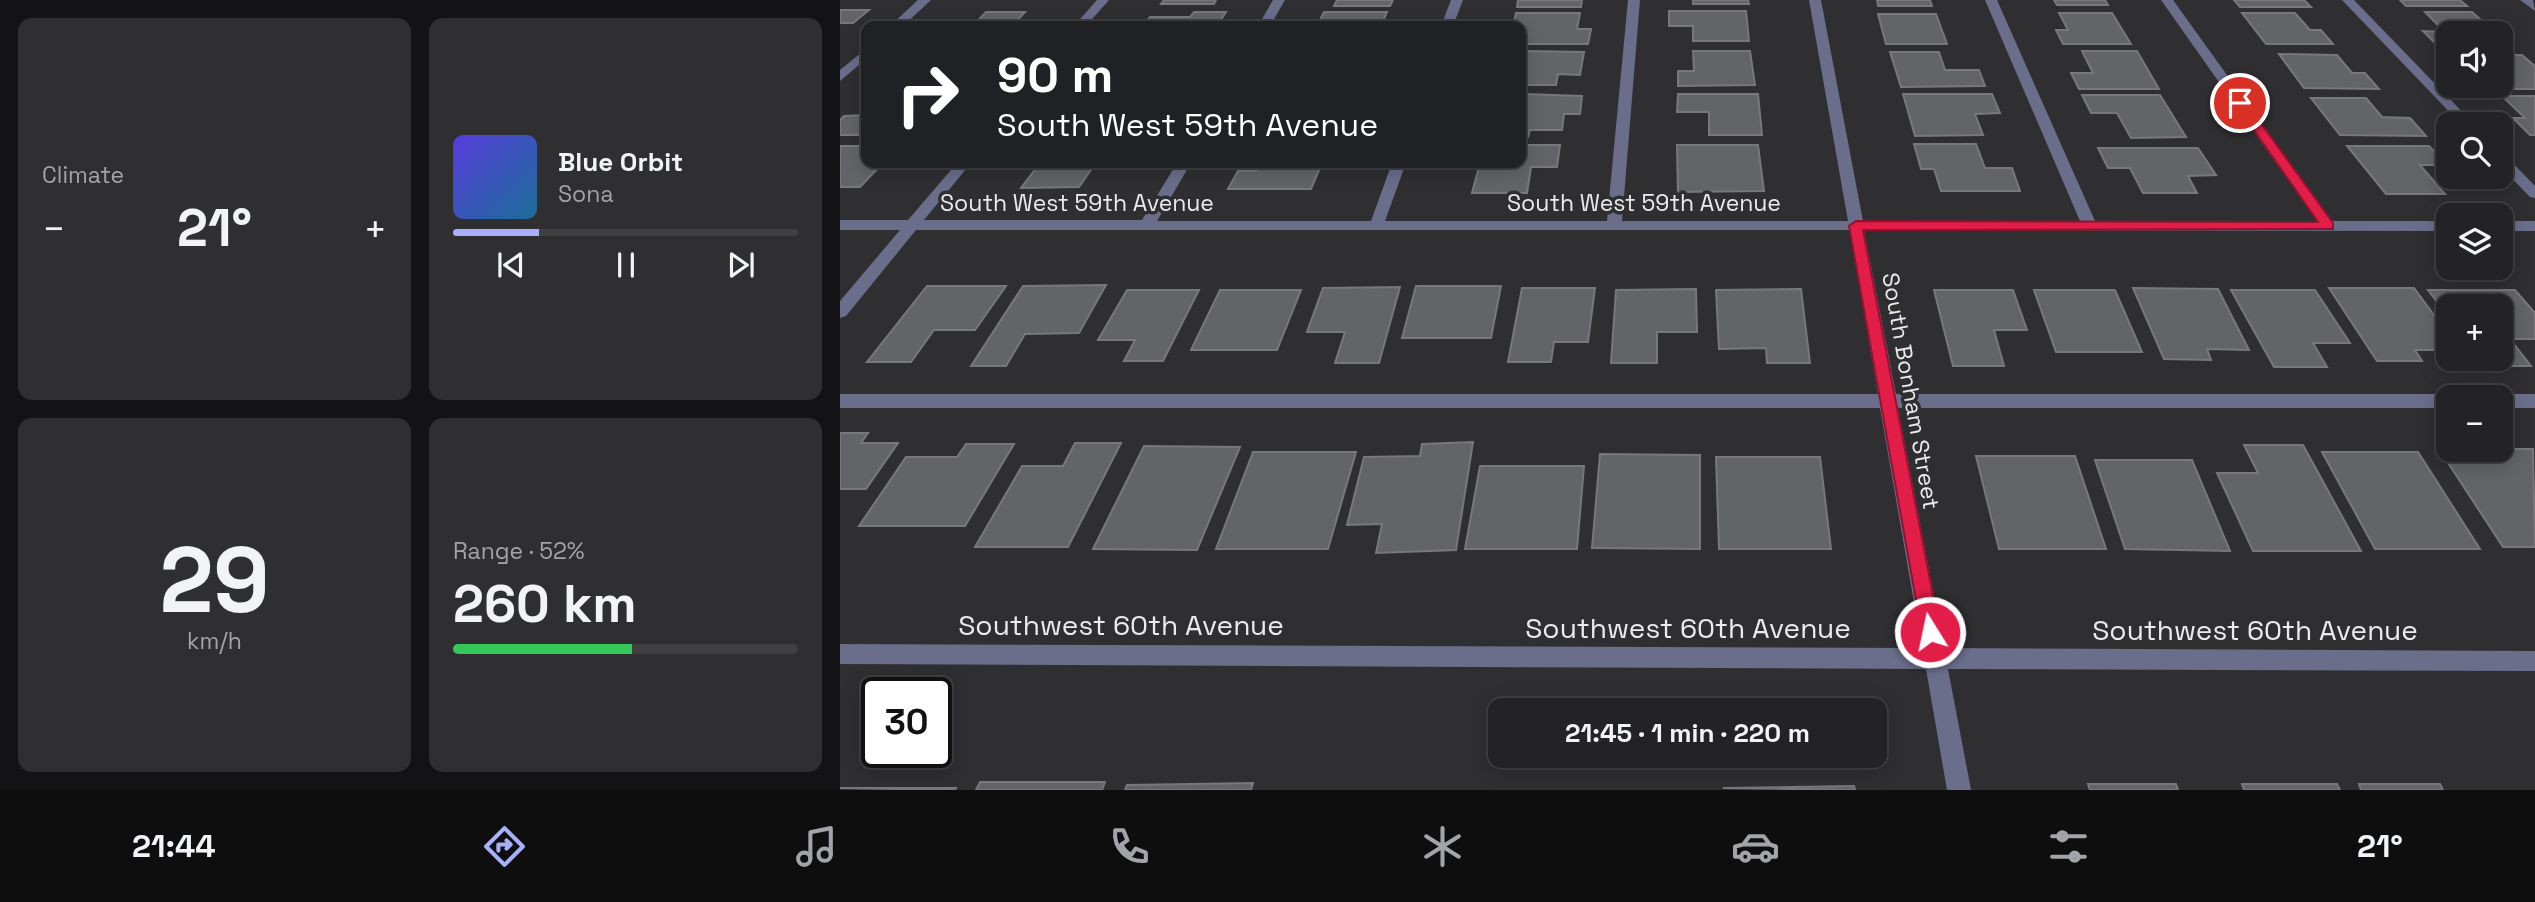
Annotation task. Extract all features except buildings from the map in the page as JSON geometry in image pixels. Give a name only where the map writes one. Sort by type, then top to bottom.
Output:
[{"type":"street","points":[[902,21],[925,0]]},
{"type":"street","points":[[1084,21],[1103,0]]},
{"type":"street","points":[[1267,21],[1279,0]]},
{"type":"street","points":[[1449,21],[1457,0]]},
{"type":"street","points":[[1614,226],[1634,0]]},
{"type":"street","name":"South Bonham Street","points":[[1815,0],[1959,790]]},
{"type":"street","points":[[1991,0],[2090,226]]},
{"type":"street","points":[[2167,0],[2328,226]]},
{"type":"street","points":[[2348,0],[2456,112]]},
{"type":"street","points":[[2526,0],[2535,8]]},
{"type":"street","points":[[840,77],[861,58]]},
{"type":"street","points":[[840,312],[960,168]]},
{"type":"street","points":[[1147,225],[1181,168]]},
{"type":"street","points":[[1376,226],[1397,168]]},
{"type":"street","points":[[2513,171],[2535,194]]},
{"type":"street","name":"South West 59th Avenue","points":[[840,225],[2436,226]]},
{"type":"street","points":[[2513,226],[2535,226]]},
{"type":"street","points":[[840,401],[2436,401]]},
{"type":"street","points":[[2513,401],[2535,401]]},
{"type":"street","name":"Southwest 60th Avenue","points":[[840,654],[2535,661]]},
{"type":"route","points":[[1930,632],[1856,226],[2328,226],[2240,103]]}]
